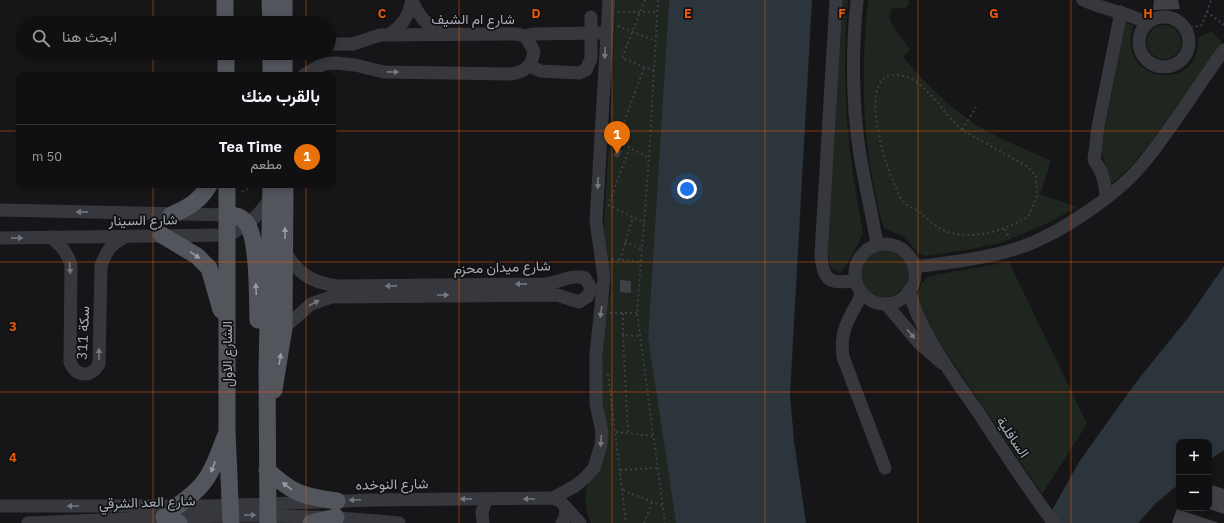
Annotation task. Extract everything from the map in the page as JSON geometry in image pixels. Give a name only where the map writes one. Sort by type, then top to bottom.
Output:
[{"type":"main road","points":[[225,0],[225,16]]},
{"type":"main road","points":[[226,60],[226,72]]},
{"type":"main road","points":[[271,60],[271,72]]},
{"type":"main road","points":[[284,60],[284,72]]},
{"type":"main road","points":[[171,214],[188,208],[207,188]]},
{"type":"main road","points":[[268,425],[284,328],[285,188]]},
{"type":"main road","name":"الشارع الاول","points":[[232,514],[228,431],[227,334],[228,215],[234,189]]},
{"type":"main road","points":[[268,514],[267,369],[271,191]]},
{"type":"main road","points":[[228,215],[237,216],[248,224],[254,249],[259,342],[267,369]]},
{"type":"main road","points":[[162,235],[197,256],[210,268],[227,334]]},
{"type":"main road","points":[[177,506],[196,493],[206,481],[228,431]]},
{"type":"main road","points":[[267,470],[289,489],[336,509]]},
{"type":"main road","points":[[311,523],[336,509]]},
{"type":"street","points":[[390,34],[403,23],[409,12],[412,0],[416,9],[427,23],[434,28],[452,34]]},
{"type":"street","points":[[836,0],[821,255],[822,268],[826,278],[833,282],[843,283],[856,280]]},
{"type":"street","points":[[857,0],[854,62],[856,116],[860,154],[877,244]]},
{"type":"street","points":[[1083,0],[1110,10],[1121,12],[1147,23]]},
{"type":"street","points":[[281,8],[287,16]]},
{"type":"street","points":[[553,498],[575,486],[585,478],[594,468],[601,445],[602,432],[596,404],[596,354],[604,278],[596,221],[614,30],[614,8]]},
{"type":"street","points":[[1106,198],[1104,178],[1100,168],[1094,160],[1098,127],[1121,12]]},
{"type":"street","points":[[309,72],[323,64],[335,63],[353,64],[384,72],[511,74],[522,72],[529,66],[541,71],[579,73],[586,70],[591,59],[591,17]]},
{"type":"street","points":[[1157,18],[1170,18],[1181,24],[1186,29],[1189,42],[1188,49],[1182,60],[1170,67],[1157,67],[1146,60],[1139,49],[1139,36],[1147,23],[1157,18]]},
{"type":"street","points":[[525,36],[533,34],[590,34],[614,30]]},
{"type":"street","name":"شارع ام الشيف","points":[[336,44],[353,44],[380,34],[517,34],[525,36],[534,51],[529,66]]},
{"type":"street","points":[[353,44],[353,64]]},
{"type":"street","points":[[914,267],[949,263],[1013,249],[1056,230],[1084,214],[1120,188],[1141,166],[1224,50]]},
{"type":"street","name":"شارع السينار","points":[[0,238],[228,234],[248,224],[257,217],[271,191]]},
{"type":"street","name":"شارع السينار","points":[[0,210],[228,215]]},
{"type":"street","name":"سكة 311","points":[[50,237],[68,254],[70,265],[70,362],[73,370],[79,374],[89,374],[95,371],[99,364],[101,266],[105,254],[112,244],[125,237]]},
{"type":"street","points":[[877,244],[891,244],[898,246],[908,255],[914,267],[914,277],[909,290],[899,300],[886,304],[873,301],[862,293],[856,280],[856,265],[859,258],[864,252],[877,244]]},
{"type":"street","name":"شارع ميدان محزم","points":[[284,328],[311,304],[331,297],[556,295],[579,302],[588,296],[592,288],[585,278],[576,276],[560,282],[546,284],[337,286],[324,284],[305,276],[294,267],[285,252]]},
{"type":"street","name":"السافلية","points":[[909,290],[918,317],[948,368],[1039,504],[1054,523]]},
{"type":"street","points":[[862,293],[844,328],[842,342],[843,357],[885,468]]},
{"type":"street","name":"السافلية","points":[[886,304],[919,343],[948,368]]},
{"type":"street","points":[[553,498],[560,501],[580,523]]},
{"type":"street","name":"شارع النوخده","points":[[268,514],[487,499],[553,498]]},
{"type":"street","points":[[483,523],[482,512],[487,499]]},
{"type":"street","name":"شارع العد الشرقي","points":[[0,506],[177,506],[232,514]]},
{"type":"street","points":[[562,523],[566,507]]},
{"type":"street","name":"شارع النوخده","points":[[336,509],[399,523]]},
{"type":"street","name":"شارع العد الشرقي","points":[[28,523],[172,520],[232,514],[268,514]]},
{"type":"path","points":[[645,0],[622,58],[654,72]]},
{"type":"path","points":[[658,0],[650,158],[637,313],[653,436],[659,468],[665,523]]},
{"type":"path","points":[[1186,29],[1202,25],[1211,0]]},
{"type":"path","points":[[656,41],[632,32],[614,30],[614,8],[657,12]]},
{"type":"path","points":[[1207,12],[1224,25]]},
{"type":"path","points":[[644,68],[617,141],[650,158]]},
{"type":"path","points":[[892,75],[906,77],[912,80],[938,103],[962,130],[1028,167],[1036,176],[1037,196],[1028,217],[997,232],[974,235],[959,234],[942,230],[906,204],[898,192],[880,145],[876,128],[875,104],[881,82],[892,75]]},
{"type":"path","points":[[962,130],[976,107]]},
{"type":"path","points":[[607,205],[629,148]]},
{"type":"path","points":[[606,198],[607,205]]},
{"type":"path","points":[[607,205],[645,223]]},
{"type":"path","points":[[620,260],[632,217]]},
{"type":"path","points":[[625,242],[642,249]]},
{"type":"path","points":[[610,259],[611,263]]},
{"type":"path","points":[[608,320],[610,306]]},
{"type":"path","points":[[623,313],[628,434]]},
{"type":"path","points":[[623,335],[639,336]]},
{"type":"path","points":[[608,369],[626,523]]},
{"type":"path","points":[[616,432],[653,436]]},
{"type":"path","points":[[620,470],[659,468]]},
{"type":"path","points":[[623,490],[663,506]]},
{"type":"path","points":[[644,523],[652,502]]},
{"type":"shaded area","points":[[616,0],[669,0],[648,338],[676,523],[591,523],[588,517],[586,503],[586,490],[595,472],[606,307],[610,296],[611,286],[611,277],[606,263],[605,254],[604,221],[614,64],[613,57]]},
{"type":"shaded area","points":[[669,0],[812,0],[790,395],[794,441],[806,523],[676,523],[648,338]]},
{"type":"shaded area","points":[[841,0],[848,0],[845,88],[849,145],[863,232],[853,254],[840,273],[831,268],[827,250]]},
{"type":"shaded area","points":[[868,0],[908,0],[909,4],[905,8],[892,8],[889,19],[910,50],[903,57],[937,93],[975,124],[1003,139],[1051,161],[1040,194],[1077,207],[1050,222],[1001,243],[926,256],[919,254],[903,236],[884,228],[871,172],[867,144],[864,57]]},
{"type":"shaded area","points":[[1125,23],[1134,25],[1131,45],[1135,60],[1146,70],[1159,75],[1174,74],[1187,68],[1195,56],[1198,38],[1211,31],[1222,42],[1151,142],[1130,167],[1113,183],[1110,181],[1101,150]]},
{"type":"shaded area","points":[[1164,25],[1176,30],[1181,42],[1176,54],[1164,59],[1152,54],[1147,42],[1152,30]]},
{"type":"shaded area","points":[[879,249],[889,249],[901,256],[908,268],[908,278],[901,290],[889,297],[879,297],[871,293],[864,286],[860,278],[860,268],[864,260],[871,253]]},
{"type":"shaded area","points":[[1009,262],[1087,424],[1042,494],[936,337],[917,299],[921,284],[929,276]]},
{"type":"shaded area","points":[[1224,266],[1224,450],[1212,458],[1212,439],[1176,439],[1176,486],[1156,503],[1138,523],[1045,523],[1079,462],[1141,376],[1188,318]]},
{"type":"building","points":[[1154,0],[1178,0],[1180,9],[1153,10]]},
{"type":"building","points":[[616,149],[622,151],[618,158],[613,156]]},
{"type":"building","points":[[620,280],[631,281],[631,293],[620,292]]},
{"type":"building","points":[[1212,485],[1224,489],[1224,514],[1212,510]]},
{"type":"building","points":[[1176,511],[1183,511],[1219,523],[1172,523]]},
{"type":"place","name":"Tea Time","points":[[617,154]]}]
